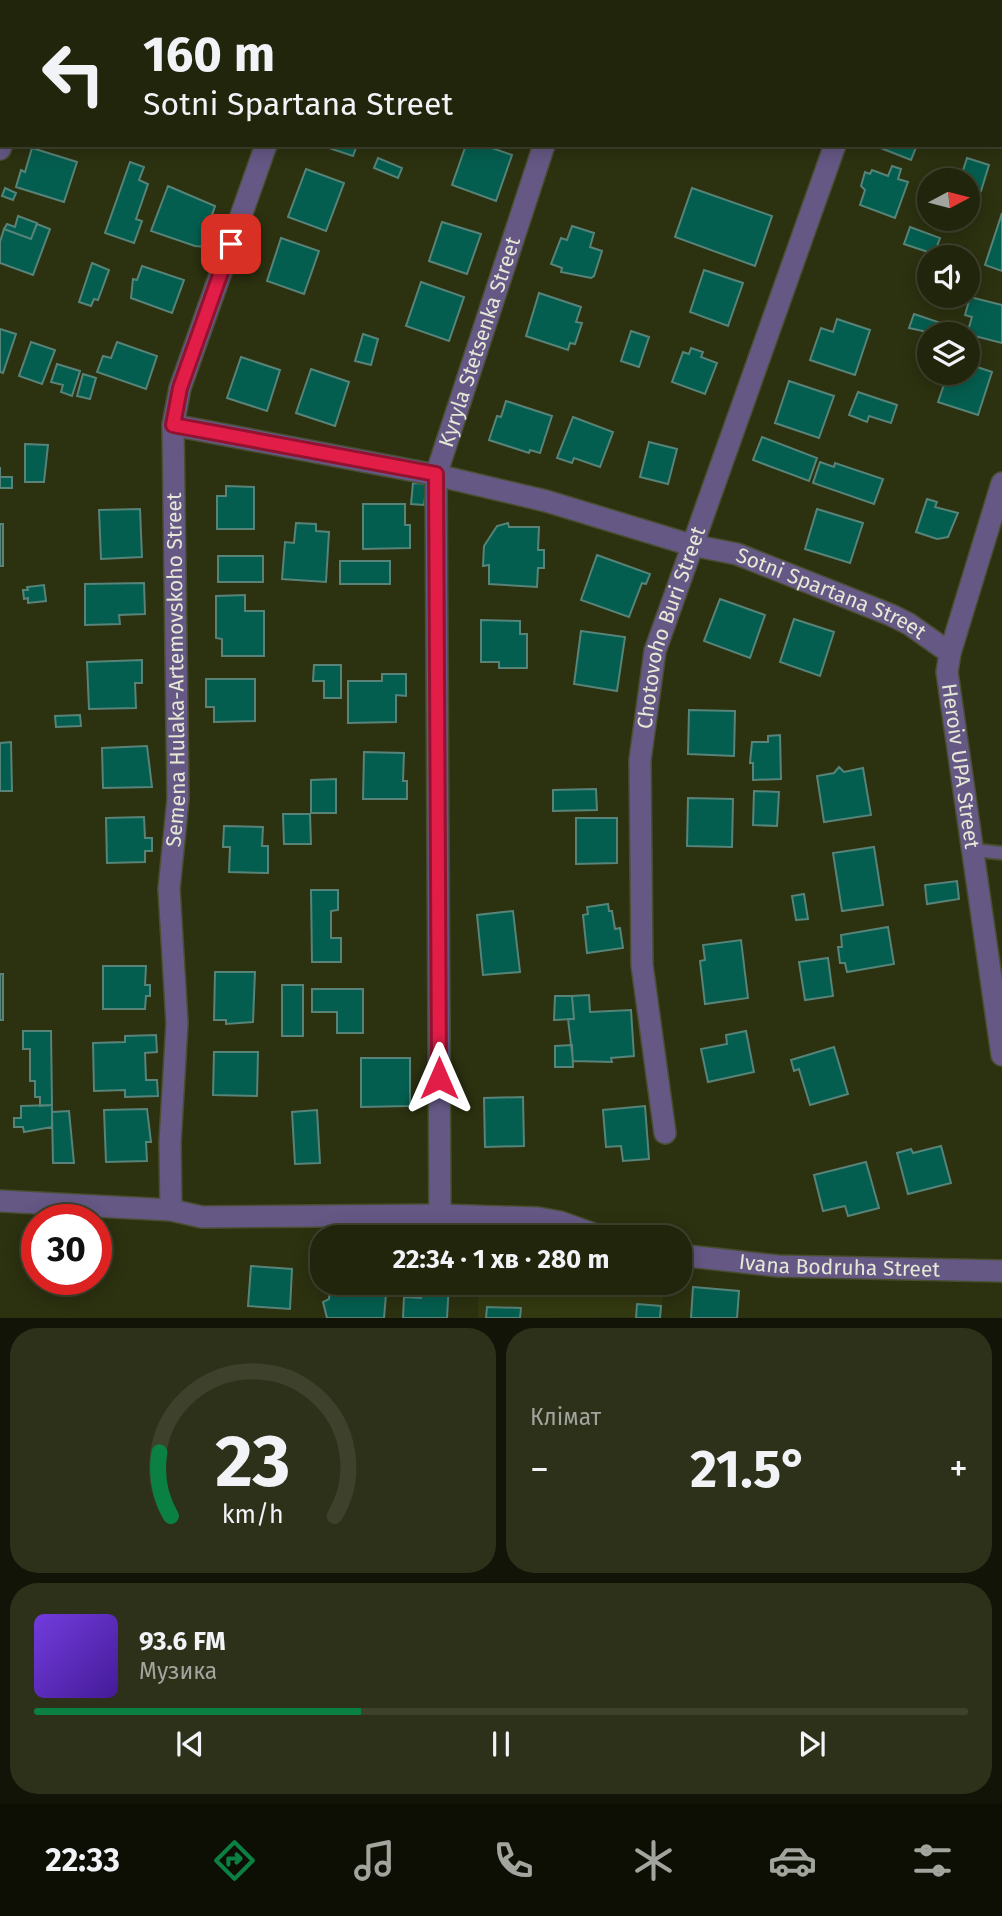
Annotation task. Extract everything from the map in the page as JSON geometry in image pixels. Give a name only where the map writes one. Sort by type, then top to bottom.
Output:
[{"type":"street","name":"Semena Hulaka-Artemovskoho Street","points":[[171,1210],[170,1143],[177,1023],[169,889],[178,799],[173,425],[187,367],[265,147]]},
{"type":"street","name":"Kyryla Stetsenka Street","points":[[440,1215],[436,474],[543,147]]},
{"type":"street","name":"Chotovoho Buri Street","points":[[665,1133],[642,965],[640,760],[655,651],[834,147]]},
{"type":"street","name":"Sotni Spartana Street","points":[[173,425],[436,474],[546,501],[691,545],[737,554],[857,600],[909,624],[950,653]]},
{"type":"street","name":"Heroiv UPA Street","points":[[1002,483],[950,653],[948,689],[1002,1055]]},
{"type":"street","points":[[0,1201],[171,1210],[202,1217],[440,1215],[538,1218],[569,1225]]},
{"type":"street","name":"Ivana Bodruha Street","points":[[692,1256],[778,1266],[1002,1271]]},
{"type":"lane","points":[[973,850],[1002,853]]},
{"type":"shaded area","points":[[478,1295],[663,1295],[661,1317],[478,1318]]},
{"type":"building","points":[[326,147],[356,147],[353,156]]},
{"type":"building","points":[[465,147],[489,147],[512,155],[496,201],[452,185]]},
{"type":"building","points":[[878,147],[916,147],[911,160]]},
{"type":"building","points":[[32,148],[77,162],[64,202],[16,187],[21,170],[25,172]]},
{"type":"building","points":[[378,158],[402,168],[398,178],[374,168]]},
{"type":"building","points":[[967,158],[989,165],[981,191],[980,168],[964,168]]},
{"type":"building","points":[[130,162],[144,167],[139,180],[148,184],[136,219],[142,221],[134,243],[105,233]]},
{"type":"building","points":[[892,166],[901,169],[898,179],[908,182],[895,218],[860,205],[865,190],[861,186],[865,172],[870,174],[872,170],[888,176]]},
{"type":"building","points":[[306,169],[344,183],[326,231],[288,217]]},
{"type":"building","points":[[168,186],[215,206],[206,233],[209,237],[206,247],[195,246],[151,231]]},
{"type":"building","points":[[5,188],[16,193],[13,200],[2,196]]},
{"type":"building","points":[[692,188],[772,216],[755,266],[675,237]]},
{"type":"building","points":[[1002,213],[1002,271],[985,265]]},
{"type":"building","points":[[18,216],[37,223],[31,239],[4,229],[7,224],[15,227]]},
{"type":"building","points":[[442,222],[481,234],[467,274],[429,261]]},
{"type":"building","points":[[37,224],[50,229],[33,275],[0,263],[0,242],[4,229],[31,239]]},
{"type":"building","points":[[572,226],[594,233],[590,247],[602,251],[591,278],[561,272],[562,268],[551,264],[561,238],[567,240]]},
{"type":"building","points":[[910,227],[940,238],[937,245],[917,245],[917,248],[904,244]]},
{"type":"building","points":[[281,238],[319,251],[304,294],[267,281]]},
{"type":"building","points":[[92,263],[109,270],[98,300],[94,299],[91,306],[79,302]]},
{"type":"building","points":[[142,266],[184,280],[172,313],[131,298],[133,279],[137,280]]},
{"type":"building","points":[[704,270],[743,283],[728,326],[690,312]]},
{"type":"building","points":[[421,282],[464,297],[449,341],[406,326]]},
{"type":"building","points":[[539,293],[581,307],[576,322],[582,323],[575,344],[570,343],[568,350],[526,336]]},
{"type":"building","points":[[980,300],[1002,305],[1002,343],[980,337],[980,322],[971,322],[972,317],[965,315],[967,308],[980,308]]},
{"type":"building","points":[[914,314],[938,322],[917,322],[917,330],[909,328]]},
{"type":"building","points":[[837,319],[870,330],[855,375],[810,360],[821,328],[833,332]]},
{"type":"building","points":[[0,329],[16,334],[3,373],[0,372]]},
{"type":"building","points":[[631,331],[649,337],[639,367],[621,361]]},
{"type":"building","points":[[363,334],[378,339],[371,365],[355,361]]},
{"type":"building","points":[[31,342],[55,350],[42,384],[19,376]]},
{"type":"building","points":[[117,342],[157,356],[146,389],[97,372],[103,356],[111,358]]},
{"type":"building","points":[[691,348],[703,352],[701,357],[717,363],[705,394],[672,382],[683,352],[689,354]]},
{"type":"building","points":[[241,357],[280,370],[267,411],[227,398]]},
{"type":"building","points":[[57,364],[80,371],[72,396],[61,392],[63,385],[51,382]]},
{"type":"building","points":[[980,368],[992,372],[978,415],[938,402],[944,385],[980,385]]},
{"type":"building","points":[[311,369],[349,382],[335,426],[296,413]]},
{"type":"building","points":[[83,374],[96,378],[90,399],[77,396]]},
{"type":"building","points":[[789,381],[834,396],[819,438],[775,423]]},
{"type":"building","points":[[858,392],[897,405],[891,423],[869,416],[867,422],[849,415]]},
{"type":"building","points":[[506,401],[552,416],[540,453],[530,450],[529,453],[489,440],[497,416],[501,417]]},
{"type":"building","points":[[573,417],[613,432],[600,467],[574,458],[572,463],[557,458]]},
{"type":"building","points":[[762,437],[817,458],[809,481],[753,460]]},
{"type":"building","points":[[649,442],[677,449],[668,484],[640,477]]},
{"type":"building","points":[[25,444],[48,445],[44,482],[25,482]]},
{"type":"building","points":[[820,462],[834,467],[835,463],[883,479],[874,504],[813,483]]},
{"type":"building","points":[[0,477],[12,477],[12,488],[0,488]]},
{"type":"building","points":[[413,483],[427,484],[424,505],[411,504]]},
{"type":"building","points":[[226,486],[254,487],[254,529],[217,529],[217,496],[226,496]]},
{"type":"building","points":[[927,499],[937,502],[935,507],[958,513],[948,537],[937,539],[916,532]]},
{"type":"building","points":[[363,504],[405,504],[405,525],[410,525],[410,548],[363,549]]},
{"type":"building","points":[[140,509],[142,557],[101,559],[99,510]]},
{"type":"building","points":[[817,509],[863,523],[850,563],[805,549]]},
{"type":"building","points":[[296,523],[316,524],[316,531],[329,532],[326,582],[282,579],[285,542],[294,543]]},
{"type":"building","points":[[508,523],[509,527],[539,527],[538,550],[544,550],[544,568],[538,568],[537,587],[489,584],[489,565],[483,566],[484,546],[497,526]]},
{"type":"building","points":[[0,524],[3,524],[3,566],[0,566]]},
{"type":"building","points":[[597,555],[650,574],[646,584],[642,583],[629,617],[581,600]]},
{"type":"building","points":[[218,556],[263,556],[263,582],[218,582]]},
{"type":"building","points":[[340,561],[390,561],[390,584],[340,584]]},
{"type":"building","points":[[144,583],[145,614],[119,615],[120,624],[85,625],[85,584]]},
{"type":"building","points":[[44,585],[46,601],[28,603],[28,598],[24,599],[23,590],[28,590],[27,587]]},
{"type":"building","points":[[245,595],[245,611],[264,611],[264,656],[222,656],[222,639],[216,638],[216,596]]},
{"type":"building","points":[[720,599],[765,615],[750,658],[704,641]]},
{"type":"building","points":[[794,619],[834,632],[820,676],[780,662]]},
{"type":"building","points":[[481,620],[520,621],[520,634],[527,634],[527,668],[499,668],[499,662],[481,662]]},
{"type":"building","points":[[581,631],[625,637],[617,691],[574,684]]},
{"type":"building","points":[[142,660],[142,683],[135,683],[136,708],[89,709],[87,662]]},
{"type":"building","points":[[314,665],[341,665],[341,698],[324,698],[324,681],[313,681]]},
{"type":"building","points":[[382,674],[406,674],[406,696],[396,695],[396,722],[348,723],[348,681],[382,681]]},
{"type":"building","points":[[206,679],[255,679],[255,721],[214,722],[214,707],[206,707]]},
{"type":"building","points":[[689,710],[735,711],[734,756],[688,754]]},
{"type":"building","points":[[80,715],[81,726],[56,727],[55,716]]},
{"type":"building","points":[[780,735],[781,779],[753,780],[753,763],[750,763],[752,742],[768,742],[768,736]]},
{"type":"building","points":[[11,742],[12,791],[0,791],[0,743]]},
{"type":"building","points":[[147,746],[152,787],[103,788],[102,748]]},
{"type":"building","points":[[364,752],[404,753],[403,781],[407,781],[407,799],[363,799]]},
{"type":"building","points":[[839,767],[844,772],[863,768],[871,815],[824,822],[817,776],[834,773]]},
{"type":"building","points":[[336,779],[336,813],[311,813],[311,780]]},
{"type":"building","points":[[596,789],[597,810],[553,811],[553,790]]},
{"type":"building","points":[[754,791],[779,792],[777,826],[753,825]]},
{"type":"building","points":[[688,798],[733,799],[732,847],[687,846]]},
{"type":"building","points":[[283,814],[310,814],[311,844],[284,844]]},
{"type":"building","points":[[144,817],[145,838],[152,838],[152,851],[145,851],[145,862],[107,863],[106,818]]},
{"type":"building","points":[[576,818],[617,818],[617,863],[576,864]]},
{"type":"building","points":[[224,826],[263,827],[262,846],[268,846],[268,873],[229,872],[230,847],[223,847]]},
{"type":"building","points":[[874,847],[883,905],[842,911],[833,853]]},
{"type":"building","points":[[957,881],[959,899],[927,904],[925,885]]},
{"type":"building","points":[[311,890],[338,890],[338,910],[331,911],[331,938],[341,938],[341,962],[312,962]]},
{"type":"building","points":[[804,894],[808,919],[796,920],[792,896]]},
{"type":"building","points":[[608,904],[615,929],[620,928],[623,948],[587,953],[583,915],[588,914],[587,907]]},
{"type":"building","points":[[513,911],[520,972],[483,975],[477,915]]},
{"type":"building","points":[[888,927],[894,964],[847,972],[845,963],[840,963],[838,947],[842,947],[841,935]]},
{"type":"building","points":[[741,940],[748,998],[705,1004],[700,961],[705,960],[703,945]]},
{"type":"building","points":[[828,958],[833,996],[805,1000],[799,962]]},
{"type":"building","points":[[103,966],[146,966],[145,985],[150,985],[150,996],[146,996],[145,1009],[103,1009]]},
{"type":"building","points":[[215,972],[255,972],[253,1022],[226,1024],[226,1020],[214,1020]]},
{"type":"building","points":[[0,974],[3,974],[3,1020],[0,1020]]},
{"type":"building","points":[[282,985],[303,985],[303,1036],[282,1036]]},
{"type":"building","points":[[312,989],[363,989],[363,1033],[337,1033],[337,1012],[312,1012]]},
{"type":"building","points":[[589,995],[590,1012],[631,1010],[634,1056],[611,1058],[612,1062],[573,1061],[568,1019],[574,1019],[572,996]]},
{"type":"building","points":[[555,996],[572,996],[574,1019],[554,1020]]},
{"type":"building","points":[[23,1031],[51,1031],[52,1105],[40,1106],[40,1097],[35,1097],[35,1081],[30,1081],[30,1049],[23,1049]]},
{"type":"building","points":[[746,1031],[754,1072],[708,1082],[701,1049],[727,1044],[726,1035]]},
{"type":"building","points":[[156,1035],[157,1052],[145,1053],[146,1080],[157,1080],[158,1096],[125,1097],[125,1090],[94,1091],[93,1043],[125,1042],[125,1036]]},
{"type":"building","points":[[572,1045],[573,1067],[555,1067],[555,1046]]},
{"type":"building","points":[[834,1047],[848,1094],[810,1105],[799,1069],[794,1071],[791,1060]]},
{"type":"building","points":[[214,1052],[258,1052],[257,1096],[213,1095]]},
{"type":"building","points":[[361,1058],[410,1058],[410,1106],[361,1107]]},
{"type":"building","points":[[523,1097],[524,1146],[485,1147],[484,1098]]},
{"type":"building","points":[[52,1105],[52,1127],[24,1132],[23,1127],[14,1127],[14,1118],[21,1118],[21,1106]]},
{"type":"building","points":[[645,1106],[649,1159],[623,1161],[621,1146],[606,1147],[603,1110]]},
{"type":"building","points":[[147,1109],[151,1142],[146,1142],[147,1161],[106,1162],[104,1110]]},
{"type":"building","points":[[317,1110],[320,1163],[295,1164],[292,1112]]},
{"type":"building","points":[[69,1111],[74,1163],[53,1163],[52,1112]]},
{"type":"building","points":[[941,1146],[951,1183],[908,1194],[897,1153],[911,1149],[913,1153]]},
{"type":"building","points":[[866,1162],[879,1208],[848,1216],[845,1206],[823,1211],[814,1175]]},
{"type":"building","points":[[251,1266],[292,1269],[290,1309],[248,1306]]},
{"type":"building","points":[[693,1287],[739,1291],[737,1318],[691,1318]]},
{"type":"building","points":[[329,1295],[386,1295],[384,1318],[327,1318],[323,1302],[329,1299]]},
{"type":"building","points":[[421,1295],[448,1295],[447,1318],[403,1318],[404,1297],[421,1298]]},
{"type":"building","points":[[637,1304],[661,1306],[660,1318],[636,1318]]},
{"type":"building","points":[[487,1307],[521,1308],[520,1318],[486,1318]]},
{"type":"route","points":[[231,244],[180,388],[173,425],[375,465],[436,474],[439,1078]]}]
